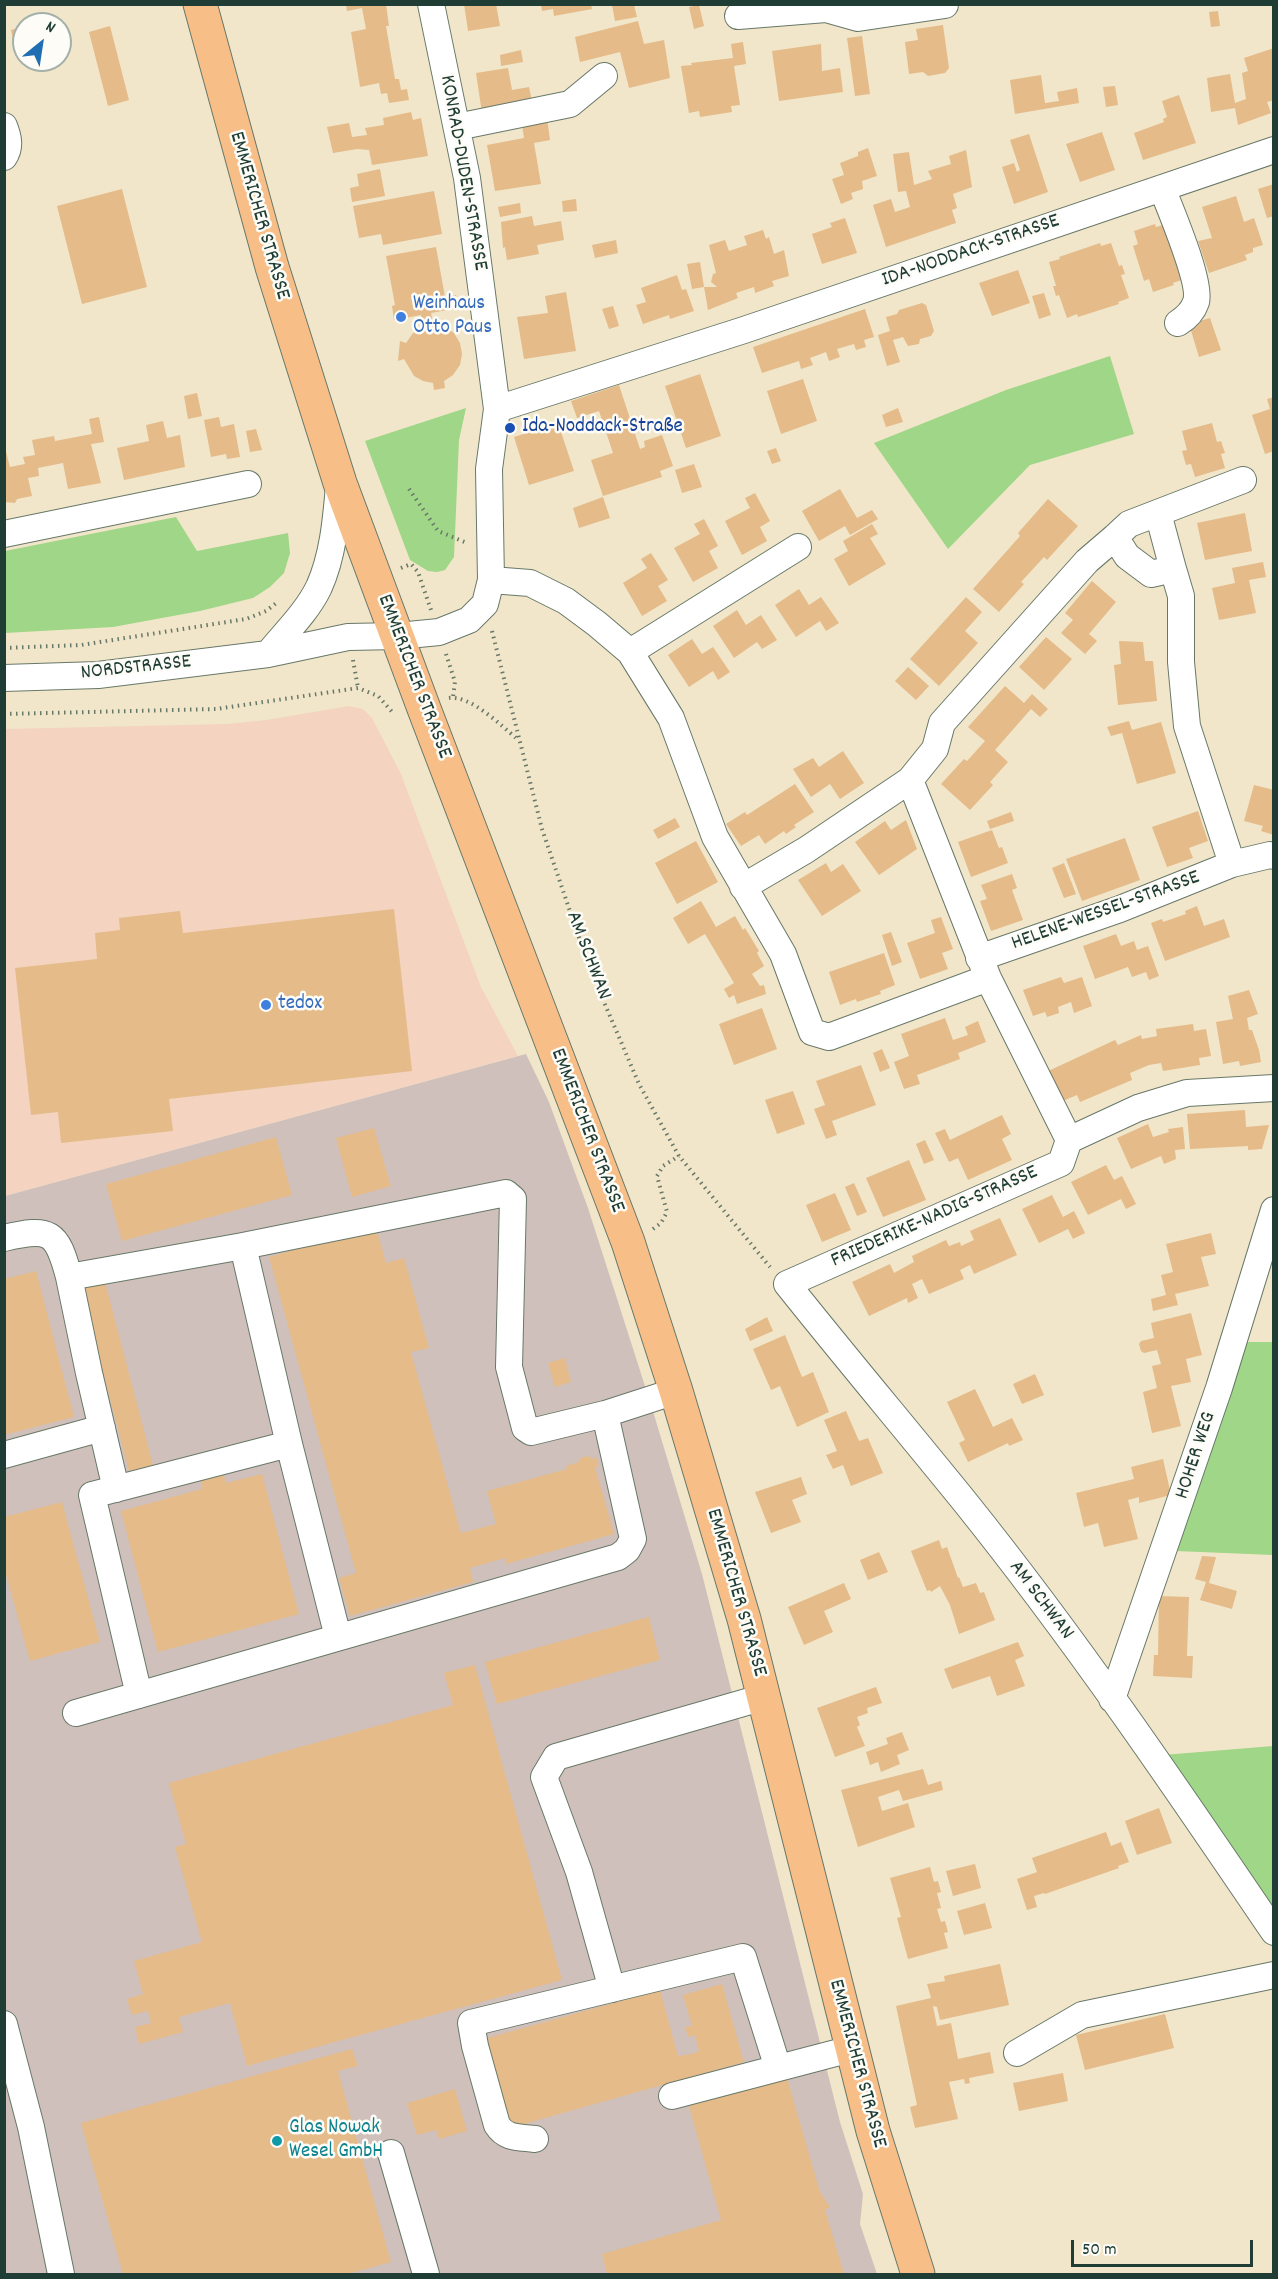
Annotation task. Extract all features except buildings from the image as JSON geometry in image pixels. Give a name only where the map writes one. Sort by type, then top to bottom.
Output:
[{"type":"main road","name":"EMMERICHER STRASSE","points":[[200,4],[268,257],[340,483],[628,1242],[676,1391],[744,1619],[873,2131],[918,2274]]},
{"type":"street","name":"KONRAD-DUDEN-STRASSE","points":[[431,4],[467,178],[497,409],[489,469],[488,592]]},
{"type":"street","points":[[738,16],[826,7],[858,18],[945,5]]},
{"type":"street","points":[[457,127],[570,104],[604,76]]},
{"type":"street","points":[[4,126],[8,136],[8,149],[4,157]]},
{"type":"street","name":"IDA-NODDACK-STRASSE","points":[[497,409],[744,330],[1274,150]]},
{"type":"street","points":[[1162,188],[1183,243],[1198,295],[1193,308],[1178,323]]},
{"type":"street","points":[[398,636],[439,632],[469,620],[488,592],[530,583],[566,602],[597,624],[630,652],[671,718],[715,837],[743,887],[806,850],[910,780],[935,749],[942,723],[1087,561],[1129,524],[1243,480]]},
{"type":"street","points":[[268,654],[308,604],[319,586],[334,539],[340,483]]},
{"type":"street","points":[[4,534],[248,484]]},
{"type":"street","points":[[1158,513],[1181,596],[1181,662],[1187,726],[1232,864]]},
{"type":"street","points":[[1115,537],[1127,556],[1151,574],[1173,569]]},
{"type":"street","points":[[630,652],[798,547]]},
{"type":"street","name":"NORDSTRASSE","points":[[4,678],[98,675],[268,654],[348,637],[398,636]]},
{"type":"street","points":[[910,780],[983,968],[1069,1140],[1138,1108],[1187,1093],[1274,1088]]},
{"type":"street","name":"HELENE-WESSEL-STRASSE","points":[[743,887],[783,954],[812,1032],[829,1037],[1120,909],[1232,864],[1274,856]]},
{"type":"street","name":"FRIEDERIKE-NADIG-STRASSE","points":[[780,1277],[1061,1162],[1069,1140]]},
{"type":"street","points":[[69,1277],[243,1246],[506,1193],[513,1199],[509,1367],[525,1428],[531,1432],[605,1414],[676,1391]]},
{"type":"street","name":"HOHER WEG","points":[[1112,1699],[1219,1388],[1274,1210]]},
{"type":"street","points":[[4,1238],[35,1231],[47,1233],[61,1250],[116,1489]]},
{"type":"street","points":[[243,1246],[289,1444],[338,1637]]},
{"type":"street","name":"AM SCHWAN","points":[[780,1277],[965,1502],[1112,1699],[1274,1932]]},
{"type":"street","points":[[76,1713],[618,1557],[627,1550],[633,1539],[605,1414]]},
{"type":"street","points":[[4,1455],[102,1428]]},
{"type":"street","points":[[139,1695],[92,1495],[289,1444]]},
{"type":"street","points":[[612,1989],[579,1872],[544,1777],[548,1768],[556,1757],[764,1697]]},
{"type":"street","points":[[535,2139],[509,2136],[502,2133],[497,2125],[475,2046],[471,2023],[743,1957],[778,2068]]},
{"type":"street","points":[[1017,2054],[1082,2015],[1274,1975]]},
{"type":"street","points":[[5,2031],[31,2127],[61,2274]]},
{"type":"street","points":[[672,2096],[851,2049]]},
{"type":"street","points":[[391,2153],[426,2274]]},
{"type":"path","points":[[409,489],[438,531],[490,552]]},
{"type":"path","name":"AM SCHWAN","points":[[488,592],[517,738],[542,829],[589,967],[639,1084],[679,1156],[780,1277]]},
{"type":"path","points":[[4,648],[81,645],[246,619]]},
{"type":"path","points":[[4,714],[216,709],[358,688],[378,696],[395,716],[453,697],[480,709],[517,738]]},
{"type":"path","points":[[628,1242],[661,1223],[668,1212],[657,1176],[663,1166],[679,1156]]},
{"type":"shaded area","points":[[349,706],[363,709],[372,718],[401,774],[481,987],[518,1056],[5,1196],[5,729],[227,724]]},
{"type":"shaded area","points":[[526,1054],[549,1102],[588,1208],[702,1574],[840,2122],[863,2194],[860,2224],[877,2274],[5,2274],[5,1196]]},
{"type":"green space","points":[[1110,356],[1134,434],[1030,465],[948,549],[874,443],[1006,390]]},
{"type":"green space","points":[[466,408],[459,440],[454,557],[445,570],[428,571],[410,560],[365,441]]},
{"type":"green space","points":[[176,517],[197,551],[288,533],[290,553],[284,573],[270,587],[253,598],[200,611],[113,627],[5,633],[5,551]]},
{"type":"green space","points":[[1243,1342],[1273,1342],[1273,1555],[1176,1551]]},
{"type":"green space","points":[[1273,1746],[1273,1920],[1163,1755]]},
{"type":"place","name":"Weinhaus Otto Paus","points":[[401,317]]},
{"type":"place","name":"Ida-Noddack-Straße","points":[[510,428]]},
{"type":"place","name":"tedox","points":[[266,1005]]},
{"type":"place","name":"Glas Nowak Wesel GmbH","points":[[277,2141]]}]
